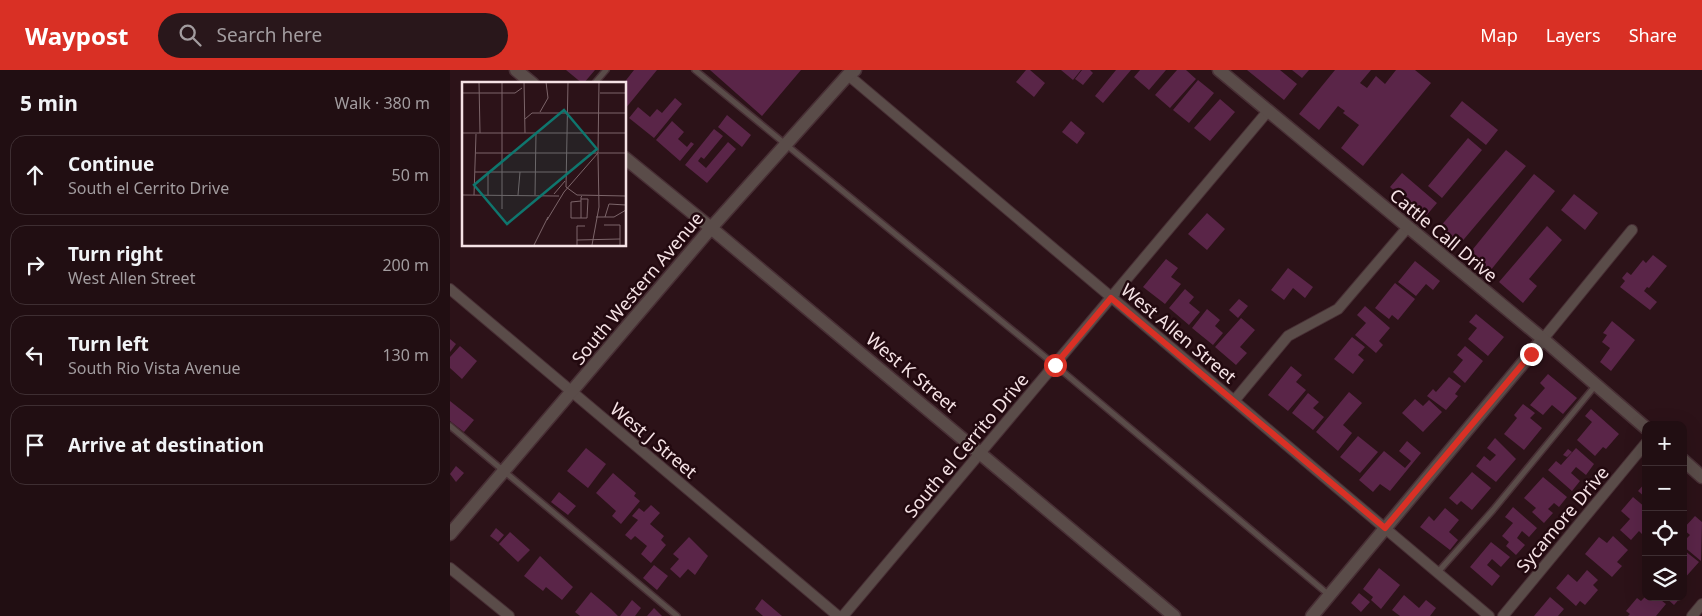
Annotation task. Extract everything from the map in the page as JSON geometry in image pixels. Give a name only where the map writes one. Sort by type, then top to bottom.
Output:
[{"type":"street","points":[[516,70],[531,82]]},
{"type":"street","name":"Cattle Call Drive","points":[[1219,70],[1543,339],[1642,425]]},
{"type":"street","name":"South Western Avenue","points":[[450,534],[712,228],[851,73]]},
{"type":"street","name":"West Allen Street","points":[[851,73],[1111,298],[1489,616]]},
{"type":"street","name":"South el Cerrito Drive","points":[[843,616],[1268,111]]},
{"type":"street","name":"West K Street","points":[[626,159],[712,228],[1174,616]]},
{"type":"street","points":[[1234,401],[1288,336],[1338,309],[1408,227]]},
{"type":"street","points":[[1312,616],[1632,230]]},
{"type":"street","name":"West J Street","points":[[450,289],[838,616]]},
{"type":"street","name":"Sycamore Drive","points":[[1503,616],[1642,448]]},
{"type":"street","points":[[1687,464],[1702,477]]},
{"type":"street","points":[[450,568],[508,616]]},
{"type":"street","points":[[1692,616],[1702,604]]},
{"type":"lane","points":[[596,82],[606,70]]},
{"type":"lane","points":[[695,70],[1055,365],[1329,595]]},
{"type":"lane","points":[[1438,573],[1494,510],[1596,385]]},
{"type":"lane","points":[[450,426],[677,616]]},
{"type":"building","points":[[566,70],[595,70],[585,82],[581,82]]},
{"type":"building","points":[[634,70],[657,70],[626,108],[625,82]]},
{"type":"building","points":[[710,70],[801,70],[762,116]]},
{"type":"building","points":[[1026,70],[1030,70],[1045,83],[1034,97],[1016,82]]},
{"type":"building","points":[[1061,70],[1081,70],[1073,80]]},
{"type":"building","points":[[1082,70],[1090,70],[1093,73],[1083,85],[1075,79]]},
{"type":"building","points":[[1116,70],[1131,70],[1103,103],[1095,96]]},
{"type":"building","points":[[1140,70],[1166,70],[1149,90],[1134,77]]},
{"type":"building","points":[[1177,70],[1186,70],[1196,79],[1170,108],[1155,95]]},
{"type":"building","points":[[1247,70],[1280,70],[1297,84],[1284,100]]},
{"type":"building","points":[[1292,70],[1309,70],[1302,78]]},
{"type":"building","points":[[1335,70],[1371,70],[1360,83],[1367,88],[1376,76],[1385,84],[1396,70],[1415,70],[1431,83],[1363,166],[1341,148],[1359,125],[1343,113],[1345,111],[1338,106],[1319,130],[1299,114]]},
{"type":"building","points":[[1198,80],[1214,93],[1189,123],[1173,110]]},
{"type":"building","points":[[675,98],[682,104],[654,138],[629,118],[638,107],[650,117],[657,109],[662,113]]},
{"type":"building","points":[[1220,99],[1235,112],[1210,141],[1194,128]]},
{"type":"building","points":[[1462,101],[1498,130],[1486,145],[1450,116]]},
{"type":"building","points":[[727,115],[751,135],[742,147],[718,127]]},
{"type":"building","points":[[672,121],[684,132],[678,139],[687,147],[691,142],[694,144],[680,161],[656,140]]},
{"type":"building","points":[[1071,121],[1085,133],[1077,144],[1062,132]]},
{"type":"building","points":[[714,129],[723,136],[704,159],[701,157],[698,161],[706,168],[728,142],[736,149],[707,183],[685,165]]},
{"type":"building","points":[[1468,138],[1482,150],[1442,198],[1428,186]]},
{"type":"building","points":[[1506,150],[1526,166],[1459,245],[1439,228]]},
{"type":"building","points":[[1402,173],[1437,203],[1425,217],[1390,187]]},
{"type":"building","points":[[1534,174],[1555,191],[1490,271],[1469,254]]},
{"type":"building","points":[[1574,194],[1598,213],[1585,230],[1561,210]]},
{"type":"building","points":[[1207,213],[1225,229],[1207,250],[1188,234]]},
{"type":"building","points":[[1547,226],[1562,240],[1529,279],[1537,286],[1523,303],[1499,282]]},
{"type":"building","points":[[1653,255],[1667,266],[1649,288],[1647,287],[1644,291],[1657,302],[1650,310],[1620,287],[1625,281],[1622,278],[1627,272],[1631,275],[1643,260],[1646,263]]},
{"type":"building","points":[[1166,259],[1178,268],[1171,277],[1181,284],[1165,304],[1143,287]]},
{"type":"building","points":[[1415,261],[1440,281],[1433,290],[1426,284],[1416,296],[1398,282]]},
{"type":"building","points":[[1288,268],[1313,287],[1305,298],[1293,288],[1284,300],[1271,290]]},
{"type":"building","points":[[1395,283],[1415,299],[1398,320],[1392,315],[1389,319],[1375,308]]},
{"type":"building","points":[[1185,289],[1194,297],[1189,303],[1200,312],[1189,325],[1169,308]]},
{"type":"building","points":[[1239,299],[1248,306],[1238,318],[1229,310]]},
{"type":"building","points":[[1365,306],[1390,328],[1379,341],[1383,345],[1376,353],[1355,335],[1366,323],[1357,315]]},
{"type":"building","points":[[1207,309],[1220,320],[1215,326],[1223,333],[1213,345],[1192,328]]},
{"type":"building","points":[[1476,314],[1504,337],[1488,356],[1468,339],[1477,328],[1469,322]]},
{"type":"building","points":[[1241,318],[1255,330],[1240,347],[1247,353],[1236,365],[1215,347]]},
{"type":"building","points":[[1612,321],[1635,340],[1611,371],[1600,362],[1610,348],[1602,342],[1607,335],[1603,333]]},
{"type":"building","points":[[1352,337],[1365,347],[1358,355],[1364,360],[1353,374],[1334,359]]},
{"type":"building","points":[[450,339],[456,344],[450,352]]},
{"type":"building","points":[[460,346],[477,361],[462,379],[450,368],[450,357]]},
{"type":"building","points":[[1465,346],[1483,361],[1465,383],[1453,372],[1463,360],[1457,355]]},
{"type":"building","points":[[1291,366],[1302,375],[1296,382],[1306,390],[1288,411],[1268,395]]},
{"type":"building","points":[[1548,374],[1577,398],[1563,414],[1552,405],[1543,415],[1530,405],[1545,388],[1540,383]]},
{"type":"building","points":[[1449,377],[1461,386],[1455,394],[1458,396],[1446,410],[1427,396],[1433,389],[1436,392]]},
{"type":"building","points":[[1349,392],[1362,403],[1343,425],[1352,433],[1338,451],[1316,432]]},
{"type":"building","points":[[1308,393],[1319,402],[1313,408],[1324,417],[1313,430],[1292,413]]},
{"type":"building","points":[[1415,399],[1423,406],[1429,400],[1442,412],[1423,432],[1402,413]]},
{"type":"building","points":[[450,401],[474,420],[464,432],[450,421]]},
{"type":"building","points":[[1523,404],[1535,413],[1530,418],[1542,428],[1524,450],[1504,434],[1517,418],[1514,415]]},
{"type":"building","points":[[1591,409],[1619,434],[1606,449],[1603,447],[1595,456],[1577,440],[1592,422],[1585,416]]},
{"type":"building","points":[[1358,436],[1378,452],[1360,473],[1340,457]]},
{"type":"building","points":[[1495,438],[1516,459],[1496,482],[1476,466],[1484,456],[1490,461],[1496,455],[1487,448]]},
{"type":"building","points":[[1407,441],[1421,453],[1390,491],[1380,484],[1373,492],[1359,480],[1384,451],[1405,468],[1411,461],[1399,451]]},
{"type":"building","points":[[586,448],[606,464],[588,488],[567,471]]},
{"type":"building","points":[[1576,448],[1594,464],[1586,475],[1576,467],[1571,473],[1580,481],[1572,491],[1548,470],[1556,461],[1561,465]]},
{"type":"building","points":[[1568,449],[1572,452],[1567,457],[1563,455]]},
{"type":"building","points":[[456,466],[464,473],[456,482],[450,474]]},
{"type":"building","points":[[1472,472],[1491,488],[1472,510],[1461,501],[1457,505],[1449,498]]},
{"type":"building","points":[[613,473],[636,493],[634,496],[640,501],[621,524],[612,516],[616,511],[596,493]]},
{"type":"building","points":[[1543,477],[1567,497],[1559,507],[1554,503],[1548,509],[1553,513],[1544,523],[1532,512],[1536,508],[1524,498]]},
{"type":"building","points":[[1642,486],[1642,494],[1638,491]]},
{"type":"building","points":[[559,492],[576,506],[568,515],[551,502]]},
{"type":"building","points":[[1633,497],[1642,505],[1642,534],[1639,531],[1631,540],[1620,530],[1630,519],[1621,511]]},
{"type":"building","points":[[651,505],[660,513],[650,524],[664,536],[661,540],[666,545],[651,563],[641,554],[647,546],[635,536],[631,540],[625,535],[638,520],[632,516],[639,508],[644,512]]},
{"type":"building","points":[[1513,507],[1537,528],[1529,537],[1522,531],[1517,538],[1525,545],[1516,555],[1506,546],[1509,542],[1502,536],[1513,523],[1505,517]]},
{"type":"building","points":[[1445,508],[1459,520],[1449,532],[1458,540],[1450,550],[1420,527],[1429,516],[1434,521]]},
{"type":"building","points":[[1695,516],[1702,522],[1701,561],[1687,549],[1687,538],[1690,535],[1687,532],[1687,525]]},
{"type":"building","points":[[496,528],[504,535],[498,542],[490,536]]},
{"type":"building","points":[[510,532],[530,550],[518,562],[499,544]]},
{"type":"building","points":[[1613,536],[1628,550],[1617,562],[1622,566],[1612,577],[1585,554],[1599,537],[1607,543]]},
{"type":"building","points":[[689,537],[708,556],[695,575],[688,569],[680,578],[670,569],[679,559],[673,554]]},
{"type":"building","points":[[1491,542],[1510,557],[1501,567],[1492,559],[1487,565],[1500,576],[1492,586],[1470,567]]},
{"type":"building","points":[[1687,553],[1699,562],[1687,576]]},
{"type":"building","points":[[540,556],[573,587],[562,600],[546,587],[543,591],[524,576]]},
{"type":"building","points":[[654,565],[668,576],[657,590],[643,578]]},
{"type":"building","points":[[1379,568],[1400,585],[1381,609],[1371,600],[1373,597],[1363,589]]},
{"type":"building","points":[[1587,570],[1598,580],[1593,585],[1598,590],[1585,605],[1580,601],[1576,606],[1556,588],[1568,574],[1577,582]]},
{"type":"building","points":[[591,592],[618,616],[580,616],[575,612]]},
{"type":"building","points":[[1359,593],[1370,602],[1361,612],[1351,603]]},
{"type":"building","points":[[1404,595],[1419,608],[1426,600],[1436,608],[1430,616],[1400,616],[1392,610]]},
{"type":"building","points":[[1550,597],[1564,609],[1558,616],[1534,616]]},
{"type":"building","points":[[1637,598],[1641,601],[1662,601],[1666,604],[1656,616],[1628,616],[1630,614],[1626,611]]},
{"type":"building","points":[[762,599],[782,616],[763,616],[755,609]]},
{"type":"building","points":[[632,600],[641,608],[635,616],[620,616]]},
{"type":"building","points":[[1670,601],[1678,601],[1674,605]]},
{"type":"building","points":[[654,608],[662,616],[647,616]]},
{"type":"route","points":[[1055,365],[1111,298],[1385,528],[1531,354]]}]
